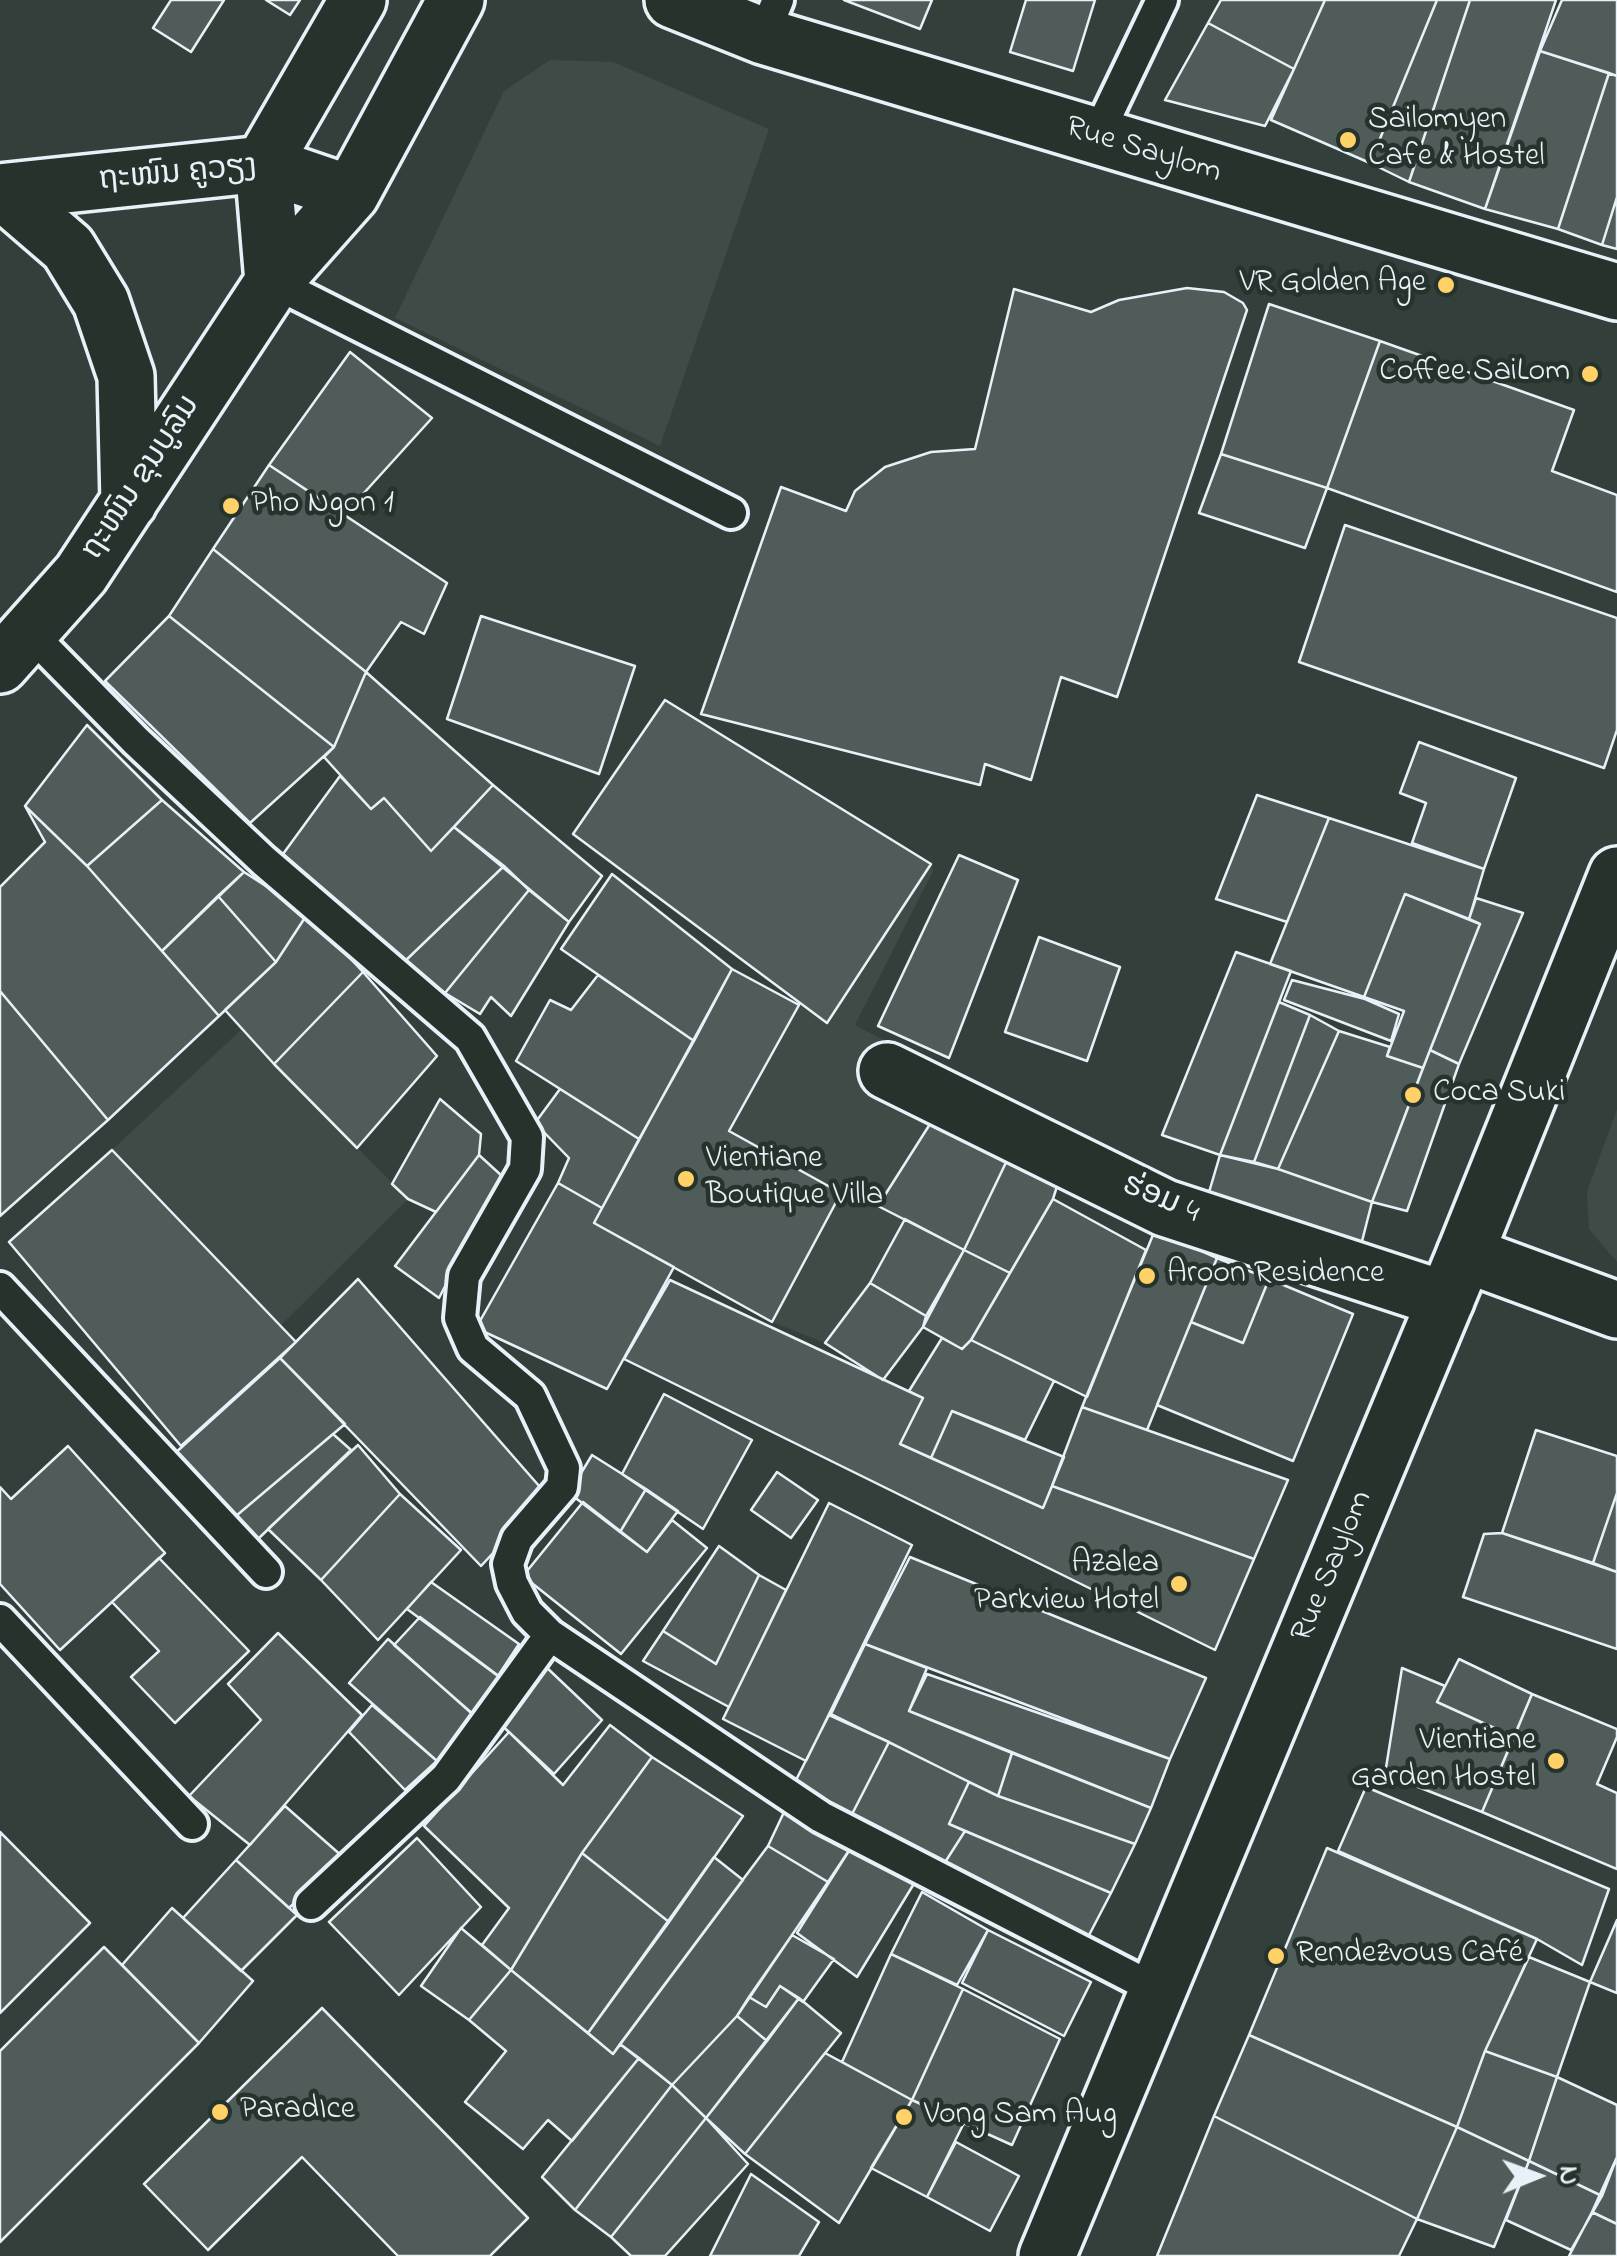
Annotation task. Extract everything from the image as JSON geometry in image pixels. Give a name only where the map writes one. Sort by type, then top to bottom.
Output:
[{"type":"street","points":[[273,282],[263,164],[358,0]]},
{"type":"street","name":"ຖະໜົນ ຂຸນບູລົມ","points":[[16,650],[81,574],[273,282],[351,194],[456,0]]},
{"type":"street","name":"Rue Saylom","points":[[673,0],[771,18],[1096,138],[1617,292]]},
{"type":"street","name":"ຖະໜົນ ຄູວຽງ","points":[[2,192],[263,164],[351,194]]},
{"type":"street","points":[[2,192],[68,248],[101,302],[126,376],[129,502]]},
{"type":"street","name":"Rue Saylom","points":[[1048,2256],[1455,1277],[1617,876]]},
{"type":"street","name":"ຮ່ອມ 4","points":[[887,1071],[1165,1208],[1455,1277],[1617,1310]]},
{"type":"lane","points":[[1096,138],[1162,0]]},
{"type":"lane","points":[[273,282],[732,514]]},
{"type":"lane","points":[[16,650],[136,741],[264,861],[470,1038],[528,1137],[525,1169],[464,1276],[460,1318],[473,1348],[530,1396],[564,1468],[562,1487],[516,1540],[508,1564],[512,1584],[527,1612],[550,1636],[821,1817],[1157,1990]]},
{"type":"lane","points":[[0,1288],[266,1572]]},
{"type":"lane","points":[[0,1620],[192,1824]]},
{"type":"lane","points":[[311,1904],[446,1778],[550,1636]]},
{"type":"shaded area","points":[[0,0],[1617,0],[1617,2256],[0,2256]]},
{"type":"shaded area","points":[[550,60],[613,62],[769,129],[660,446],[395,318],[504,91]]},
{"type":"shaded area","points":[[931,864],[933,871],[855,1025],[959,1080],[879,1206],[905,1219],[870,1283],[825,1343],[772,1322],[841,1193],[729,1131],[799,1005],[828,1023]]},
{"type":"shaded area","points":[[241,1030],[408,1199],[280,1326],[112,1150]]},
{"type":"shaded area","points":[[1617,1109],[1617,1262],[1589,1229],[1587,1192]]},
{"type":"building","points":[[171,0],[224,0],[191,52],[153,28]]},
{"type":"building","points":[[266,0],[300,0],[290,15]]},
{"type":"building","points":[[844,0],[932,0],[920,29]]},
{"type":"building","points":[[1026,0],[1095,0],[1073,71],[1010,52]]},
{"type":"building","points":[[1221,0],[1325,0],[1294,69],[1208,23]]},
{"type":"building","points":[[1325,0],[1437,0],[1370,163],[1271,120]]},
{"type":"building","points":[[1437,0],[1470,0],[1409,182],[1370,163]]},
{"type":"building","points":[[1470,0],[1556,0],[1485,209],[1409,182]]},
{"type":"building","points":[[1562,0],[1617,0],[1617,76],[1540,51]]},
{"type":"building","points":[[1208,23],[1294,69],[1265,126],[1165,100]]},
{"type":"building","points":[[1540,51],[1609,73],[1558,229],[1485,209]]},
{"type":"building","points":[[1609,73],[1617,76],[1617,197],[1602,245],[1558,229]]},
{"type":"building","points":[[1617,197],[1617,249],[1602,245]]},
{"type":"building","points":[[1187,288],[1224,292],[1243,303],[1247,310],[1117,697],[1061,677],[1031,780],[985,764],[980,785],[701,714],[781,487],[846,511],[855,491],[885,467],[931,452],[975,449],[1014,289],[1091,312],[1119,300]]},
{"type":"building","points":[[1269,304],[1380,341],[1327,488],[1221,454]]},
{"type":"building","points":[[1380,341],[1574,410],[1552,471],[1617,495],[1617,592],[1327,488]]},
{"type":"building","points":[[350,352],[432,418],[344,515],[269,465]]},
{"type":"building","points":[[1221,454],[1327,488],[1305,548],[1199,513]]},
{"type":"building","points":[[269,465],[447,583],[424,634],[401,622],[366,672],[213,549]]},
{"type":"building","points":[[1345,525],[1617,618],[1617,730],[1604,768],[1299,662]]},
{"type":"building","points":[[213,549],[366,672],[334,747],[169,616]]},
{"type":"building","points":[[169,616],[334,747],[250,823],[105,681]]},
{"type":"building","points":[[481,616],[635,666],[599,774],[447,719]]},
{"type":"building","points":[[366,672],[493,785],[431,851],[384,798],[371,809],[324,757],[334,747]]},
{"type":"building","points":[[665,700],[931,864],[827,1023],[573,834]]},
{"type":"building","points":[[87,725],[162,800],[87,866],[25,806]]},
{"type":"building","points":[[1419,742],[1516,778],[1484,869],[1412,843],[1426,803],[1400,793]]},
{"type":"building","points":[[340,776],[371,809],[384,798],[431,851],[454,827],[504,866],[402,964],[283,854]]},
{"type":"building","points":[[493,785],[602,876],[569,922],[454,827]]},
{"type":"building","points":[[1257,795],[1329,818],[1287,922],[1216,899]]},
{"type":"building","points":[[162,800],[244,872],[162,951],[87,866]]},
{"type":"building","points":[[25,806],[87,866],[219,1016],[108,1120],[0,991],[0,887],[45,842]]},
{"type":"building","points":[[1329,818],[1484,869],[1469,919],[1405,894],[1364,997],[1270,964]]},
{"type":"building","points":[[959,855],[1018,880],[949,1058],[878,1026]]},
{"type":"building","points":[[504,866],[529,890],[445,993],[402,964]]},
{"type":"building","points":[[244,872],[308,913],[276,962],[218,896]]},
{"type":"building","points":[[612,874],[732,969],[694,1041],[561,949]]},
{"type":"building","points":[[529,890],[569,922],[511,1016],[491,997],[480,1014],[445,993]]},
{"type":"building","points":[[1405,894],[1480,924],[1423,1068],[1387,1056],[1404,1011],[1364,997]]},
{"type":"building","points":[[218,896],[276,962],[219,1016],[162,951]]},
{"type":"building","points":[[1476,898],[1523,913],[1459,1064],[1430,1050],[1480,924],[1469,919]]},
{"type":"building","points":[[308,913],[363,972],[274,1064],[225,1010],[276,962]]},
{"type":"building","points":[[1039,937],[1120,967],[1087,1061],[1005,1032]]},
{"type":"building","points":[[1236,952],[1291,971],[1220,1155],[1162,1135]]},
{"type":"building","points":[[732,969],[799,1005],[729,1131],[841,1193],[772,1322],[594,1223]]},
{"type":"building","points":[[363,972],[437,1056],[357,1148],[274,1064]]},
{"type":"building","points":[[598,975],[694,1041],[639,1139],[516,1061],[550,1000],[571,1010]]},
{"type":"building","points":[[1292,980],[1365,999],[1399,1014],[1391,1041],[1284,1000]]},
{"type":"building","points":[[0,991],[108,1120],[0,1216]]},
{"type":"building","points":[[1279,1002],[1310,1015],[1254,1162],[1220,1155]]},
{"type":"building","points":[[1310,1015],[1339,1031],[1278,1169],[1254,1162]]},
{"type":"building","points":[[1339,1031],[1390,1047],[1387,1056],[1423,1068],[1372,1202],[1278,1169]]},
{"type":"building","points":[[1430,1050],[1459,1064],[1407,1211],[1372,1202]]},
{"type":"building","points":[[560,1089],[639,1139],[602,1208],[558,1183],[569,1158],[535,1123]]},
{"type":"building","points":[[440,1099],[481,1134],[479,1155],[436,1212],[408,1199],[392,1184]]},
{"type":"building","points":[[937,1113],[1012,1150],[964,1250],[878,1206]]},
{"type":"building","points":[[112,1150],[296,1342],[181,1446],[9,1242]]},
{"type":"building","points":[[1012,1150],[1060,1177],[1053,1199],[1010,1273],[964,1250]]},
{"type":"building","points":[[479,1155],[502,1176],[439,1298],[395,1266]]},
{"type":"building","points":[[1220,1155],[1278,1169],[1372,1202],[1359,1253],[1207,1199]]},
{"type":"building","points":[[558,1183],[602,1208],[594,1223],[674,1267],[607,1389],[476,1328]]},
{"type":"building","points":[[1053,1199],[1146,1250],[1087,1397],[971,1340]]},
{"type":"building","points":[[905,1219],[964,1250],[926,1316],[870,1283]]},
{"type":"building","points":[[1155,1230],[1217,1258],[1147,1430],[1082,1407]]},
{"type":"building","points":[[964,1250],[1010,1273],[962,1349],[923,1327]]},
{"type":"building","points":[[1217,1258],[1269,1279],[1243,1343],[1191,1322]]},
{"type":"building","points":[[358,1279],[547,1495],[481,1566],[280,1358]]},
{"type":"building","points":[[1269,1279],[1353,1314],[1293,1461],[1157,1405],[1191,1322],[1243,1343]]},
{"type":"building","points":[[670,1280],[923,1398],[900,1444],[1043,1508],[1052,1486],[1254,1559],[1215,1650],[624,1359]]},
{"type":"building","points":[[870,1283],[926,1316],[923,1327],[883,1380],[825,1343]]},
{"type":"building","points":[[942,1338],[962,1349],[971,1340],[1054,1381],[1025,1440],[952,1411],[931,1458],[900,1444],[923,1398],[909,1391]]},
{"type":"building","points":[[280,1358],[345,1424],[236,1516],[173,1455]]},
{"type":"building","points":[[664,1394],[752,1440],[703,1529],[622,1474]]},
{"type":"building","points":[[1082,1407],[1288,1480],[1254,1559],[1052,1486]]},
{"type":"building","points":[[952,1411],[1064,1457],[1043,1508],[931,1458]]},
{"type":"building","points":[[1536,1430],[1617,1456],[1617,1493],[1593,1563],[1502,1533]]},
{"type":"building","points":[[333,1434],[351,1450],[258,1539],[236,1516]]},
{"type":"building","points":[[358,1445],[400,1494],[321,1580],[268,1529]]},
{"type":"building","points":[[68,1446],[165,1553],[60,1650],[0,1584],[0,1487],[11,1499]]},
{"type":"building","points":[[592,1455],[646,1489],[620,1532],[569,1493]]},
{"type":"building","points":[[777,1472],[818,1500],[791,1538],[751,1510]]},
{"type":"building","points":[[646,1489],[678,1511],[647,1552],[620,1532]]},
{"type":"building","points":[[1617,1493],[1617,1572],[1593,1563]]},
{"type":"building","points":[[400,1494],[461,1550],[378,1640],[321,1580]]},
{"type":"building","points":[[583,1502],[647,1552],[672,1520],[707,1548],[621,1654],[523,1576]]},
{"type":"building","points":[[829,1503],[912,1545],[806,1761],[723,1719]]},
{"type":"building","points":[[1502,1533],[1617,1572],[1617,1649],[1463,1597],[1484,1534]]},
{"type":"building","points":[[719,1546],[759,1575],[716,1664],[663,1631]]},
{"type":"building","points":[[910,1557],[1206,1678],[1170,1759],[865,1644]]},
{"type":"building","points":[[159,1558],[249,1651],[175,1723],[131,1677],[159,1651],[112,1602]]},
{"type":"building","points":[[759,1575],[786,1590],[729,1707],[643,1661],[663,1631],[716,1664]]},
{"type":"building","points":[[431,1582],[519,1644],[498,1676],[407,1609]]},
{"type":"building","points":[[420,1617],[504,1680],[474,1715],[394,1645]]},
{"type":"building","points":[[278,1633],[362,1715],[250,1845],[189,1796],[261,1720],[228,1684]]},
{"type":"building","points":[[388,1639],[478,1719],[437,1761],[349,1683]]},
{"type":"building","points":[[865,1644],[927,1668],[909,1711],[1012,1753],[998,1796],[831,1714]]},
{"type":"building","points":[[1459,1659],[1532,1694],[1514,1737],[1437,1702]]},
{"type":"building","points":[[544,1665],[602,1720],[554,1774],[496,1720]]},
{"type":"building","points":[[1402,1668],[1445,1686],[1437,1702],[1514,1737],[1482,1812],[1385,1774]]},
{"type":"building","points":[[927,1674],[1170,1759],[1151,1808],[909,1711]]},
{"type":"building","name":"Vientiane Garden Hostel","points":[[1532,1694],[1617,1729],[1597,1784],[1617,1793],[1617,1869],[1482,1812]]},
{"type":"building","points":[[372,1705],[437,1761],[405,1790],[349,1732]]},
{"type":"building","points":[[829,1715],[889,1742],[849,1820],[795,1782]]},
{"type":"building","points":[[610,1725],[652,1757],[582,1853],[511,1970],[482,1945],[509,1908],[424,1826],[509,1732],[563,1785]]},
{"type":"building","points":[[889,1742],[969,1782],[949,1824],[965,1831],[942,1867],[849,1820]]},
{"type":"building","points":[[1012,1753],[1151,1808],[1135,1844],[998,1796]]},
{"type":"building","points":[[652,1757],[743,1816],[669,1922],[582,1853]]},
{"type":"building","points":[[969,1782],[1135,1844],[1111,1893],[949,1824]]},
{"type":"building","points":[[1366,1787],[1609,1889],[1582,1965],[1537,1939],[1338,1851]]},
{"type":"building","points":[[285,1806],[343,1857],[289,1908],[236,1860]]},
{"type":"building","points":[[785,1810],[852,1846],[828,1882],[768,1846]]},
{"type":"building","points":[[965,1831],[1111,1893],[1087,1939],[942,1867]]},
{"type":"building","points":[[0,1832],[90,1923],[0,2013]]},
{"type":"building","points":[[417,1838],[481,1907],[399,1995],[329,1922]]},
{"type":"building","points":[[768,1846],[828,1882],[737,2016],[672,2085],[620,2044]]},
{"type":"building","points":[[852,1846],[915,1882],[857,1977],[797,1933]]},
{"type":"building","points":[[1327,1848],[1537,1939],[1485,2051],[1457,2127],[1249,2035]]},
{"type":"building","points":[[582,1853],[669,1922],[588,2033],[511,1970]]},
{"type":"building","points":[[714,1857],[743,1880],[613,2054],[588,2033]]},
{"type":"building","points":[[236,1860],[297,1915],[241,1971],[183,1918]]},
{"type":"building","points":[[922,1892],[988,1930],[957,1985],[891,1954]]},
{"type":"building","points":[[172,1908],[253,1981],[199,2043],[122,1965]]},
{"type":"building","points":[[1617,1920],[1617,1993],[1590,1982]]},
{"type":"building","points":[[461,1928],[511,1970],[469,2020],[421,1986]]},
{"type":"building","points":[[988,1930],[1091,1982],[1064,2036],[962,1983]]},
{"type":"building","points":[[792,1935],[834,1959],[803,2002],[780,1986],[766,2007],[749,1997]]},
{"type":"building","points":[[104,1947],[199,2043],[0,2242],[0,2051]]},
{"type":"building","points":[[891,1954],[963,1989],[912,2100],[842,2062]]},
{"type":"building","points":[[1529,1957],[1590,1982],[1557,2077],[1485,2051]]},
{"type":"building","points":[[511,1970],[613,2054],[620,2044],[639,2058],[572,2141],[548,2120],[523,2149],[465,2102],[506,2051],[469,2020]]},
{"type":"building","points":[[780,1986],[799,1998],[767,2041],[737,2016],[749,1997],[766,2007]]},
{"type":"building","points":[[963,1989],[1060,2039],[1012,2145],[912,2100]]},
{"type":"building","points":[[799,1998],[841,2033],[745,2154],[706,2118]]},
{"type":"building","points":[[322,2008],[528,2218],[490,2256],[398,2256],[302,2157],[208,2250],[144,2184]]},
{"type":"building","points":[[737,2016],[767,2041],[706,2118],[672,2085]]},
{"type":"building","points":[[1249,2035],[1457,2127],[1417,2219],[1214,2116]]},
{"type":"building","points":[[1485,2051],[1557,2077],[1529,2161],[1457,2127]]},
{"type":"building","points":[[825,2053],[912,2100],[839,2223],[745,2154]]},
{"type":"building","points":[[639,2058],[672,2085],[575,2210],[542,2177]]},
{"type":"building","points":[[1557,2077],[1617,2105],[1617,2157],[1602,2196],[1529,2161]]},
{"type":"building","points":[[672,2085],[706,2118],[611,2237],[575,2210]]},
{"type":"building","points":[[912,2100],[963,2125],[927,2197],[871,2168]]},
{"type":"building","points":[[1214,2116],[1417,2219],[1399,2256],[1157,2256]]},
{"type":"building","points":[[706,2118],[748,2164],[665,2256],[631,2256],[611,2237]]},
{"type":"building","points":[[1457,2127],[1529,2161],[1494,2247],[1417,2219]]},
{"type":"building","points":[[956,2142],[1019,2176],[990,2231],[927,2197]]},
{"type":"building","points":[[1617,2157],[1617,2224],[1592,2212]]},
{"type":"building","points":[[1529,2161],[1602,2196],[1571,2250],[1506,2220]]},
{"type":"building","points":[[751,2174],[819,2222],[799,2256],[710,2256]]},
{"type":"building","points":[[1592,2212],[1617,2224],[1617,2256],[1569,2256]]},
{"type":"place","name":"Sailomyen Cafe & Hostel","points":[[1348,140]]},
{"type":"place","name":"VR Golden Age","points":[[1446,285]]},
{"type":"place","name":"Coffee SaiLom","points":[[1590,374]]},
{"type":"place","name":"Pho Ngon 1","points":[[231,506]]},
{"type":"place","name":"Coca Suki","points":[[1413,1095]]},
{"type":"place","name":"Vientiane Boutique Villa","points":[[686,1179]]},
{"type":"place","name":"Aroon Residence","points":[[1147,1276]]},
{"type":"place","name":"Azalea Parkview Hotel","points":[[1179,1584]]},
{"type":"place","name":"Vientiane Garden Hostel","points":[[1556,1761]]},
{"type":"place","name":"Rendezvous Café","points":[[1276,1956]]},
{"type":"place","name":"ParadIce","points":[[220,2112]]},
{"type":"place","name":"Vong Sam Aug","points":[[904,2117]]}]
